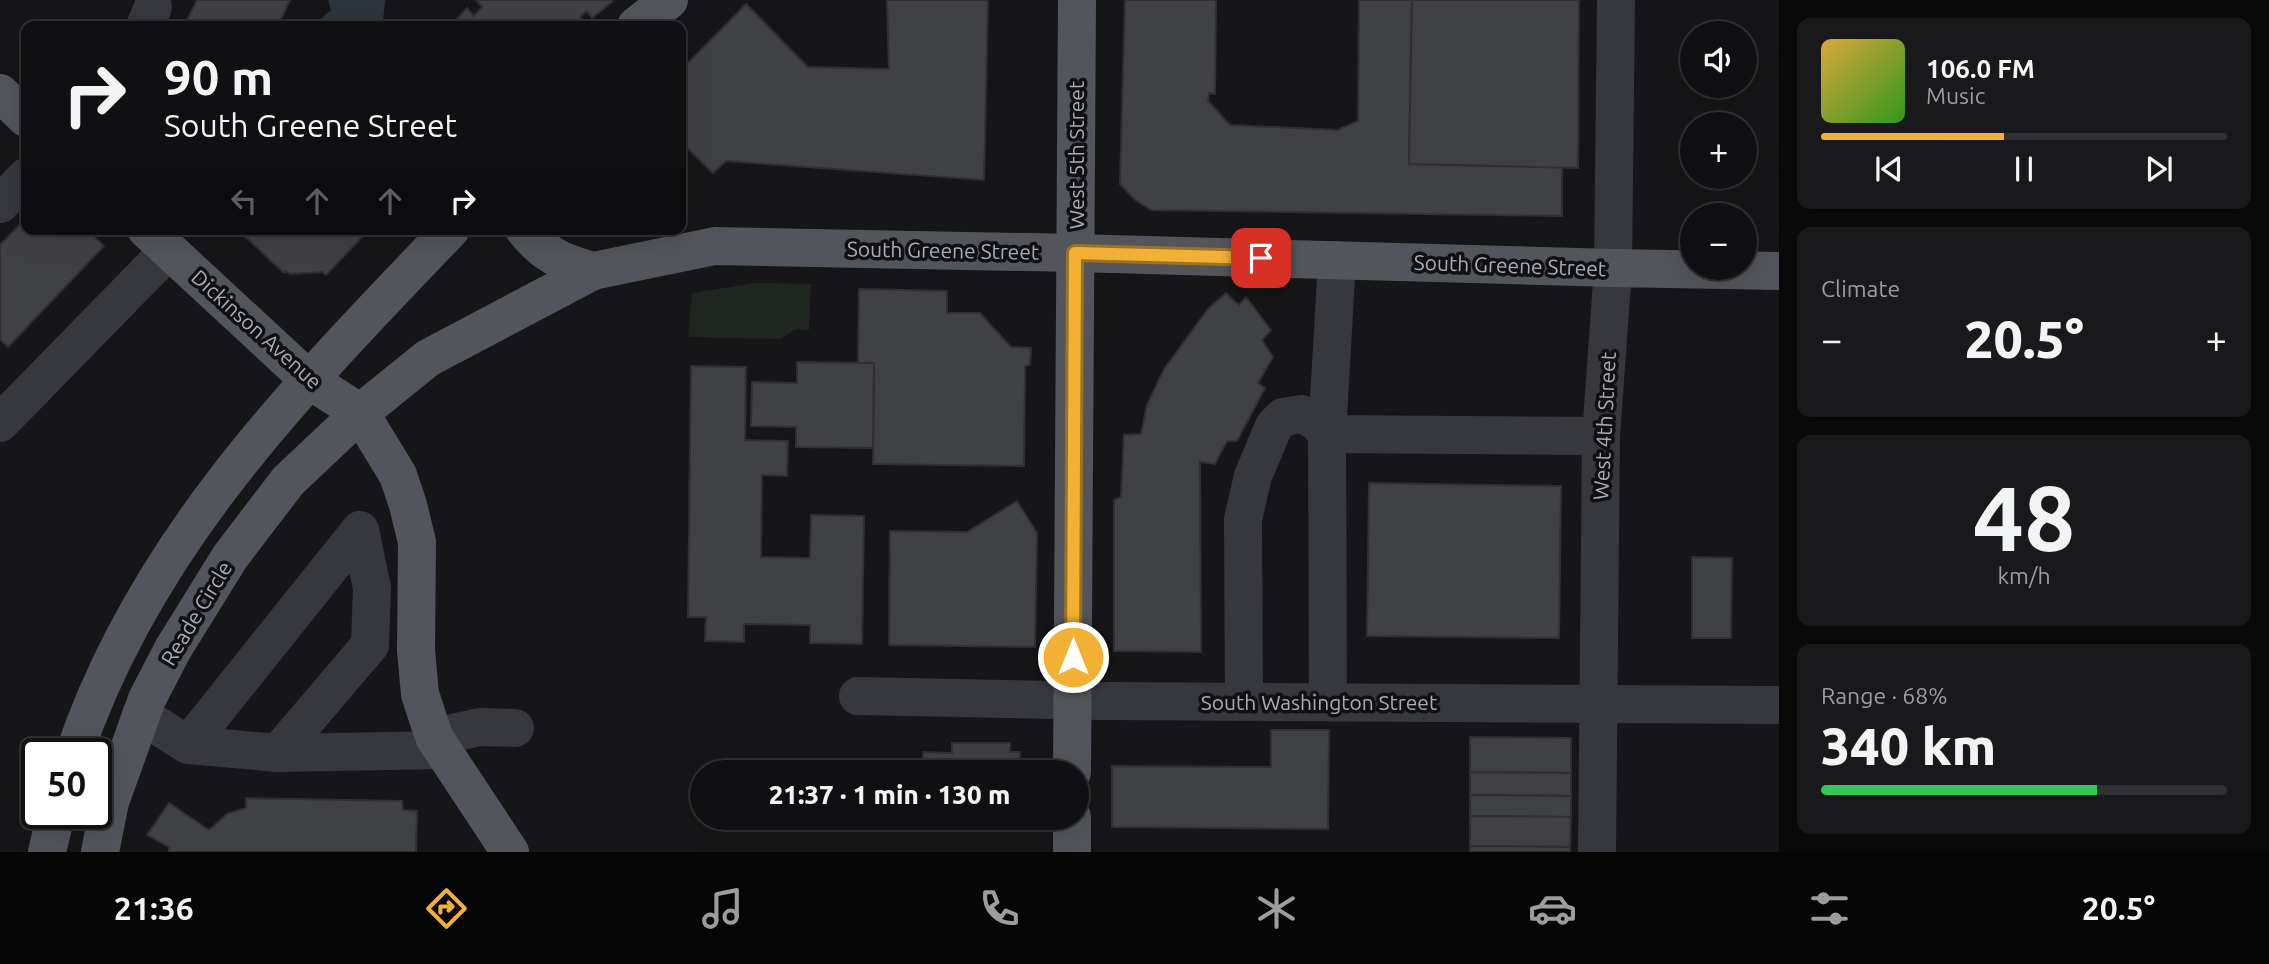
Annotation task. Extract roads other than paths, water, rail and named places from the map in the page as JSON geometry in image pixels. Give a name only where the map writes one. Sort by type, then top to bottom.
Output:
[{"type":"main road","points":[[642,21],[669,0]]},
{"type":"main road","name":"West 5th Street","points":[[1072,760],[1077,0]]},
{"type":"main road","points":[[0,93],[21,113]]},
{"type":"main road","points":[[80,738],[102,678],[153,582],[187,530],[308,379],[445,235]]},
{"type":"main road","points":[[529,235],[536,244],[558,260],[593,271]]},
{"type":"main road","name":"Dickinson Avenue","points":[[157,240],[308,379],[359,413],[398,475],[417,542],[416,651],[420,694],[438,743],[510,852]]},
{"type":"main road","name":"South Greene Street","points":[[359,413],[428,358],[593,271],[715,247],[1075,253],[1779,271]]},
{"type":"main road","name":"Reade Circle","points":[[100,852],[110,802],[141,715],[173,649],[230,557],[288,481],[359,413]]},
{"type":"main road","points":[[47,852],[52,829]]},
{"type":"main road","points":[[1072,830],[1072,852]]},
{"type":"street","name":"West 4th Street","points":[[1598,852],[1601,436],[1613,268],[1616,0]]},
{"type":"street","points":[[0,204],[21,182]]},
{"type":"street","points":[[0,423],[157,240]]},
{"type":"street","points":[[1328,702],[1327,434],[1337,260]]},
{"type":"street","points":[[1244,701],[1243,519],[1253,476],[1274,426],[1283,417],[1302,414],[1316,421],[1327,434],[1601,436]]},
{"type":"street","points":[[188,745],[360,530],[372,588],[370,645],[278,753]]},
{"type":"street","name":"South Washington Street","points":[[858,696],[1779,705]]},
{"type":"street","points":[[141,715],[188,745],[278,753],[438,743],[480,727],[514,728]]}]
